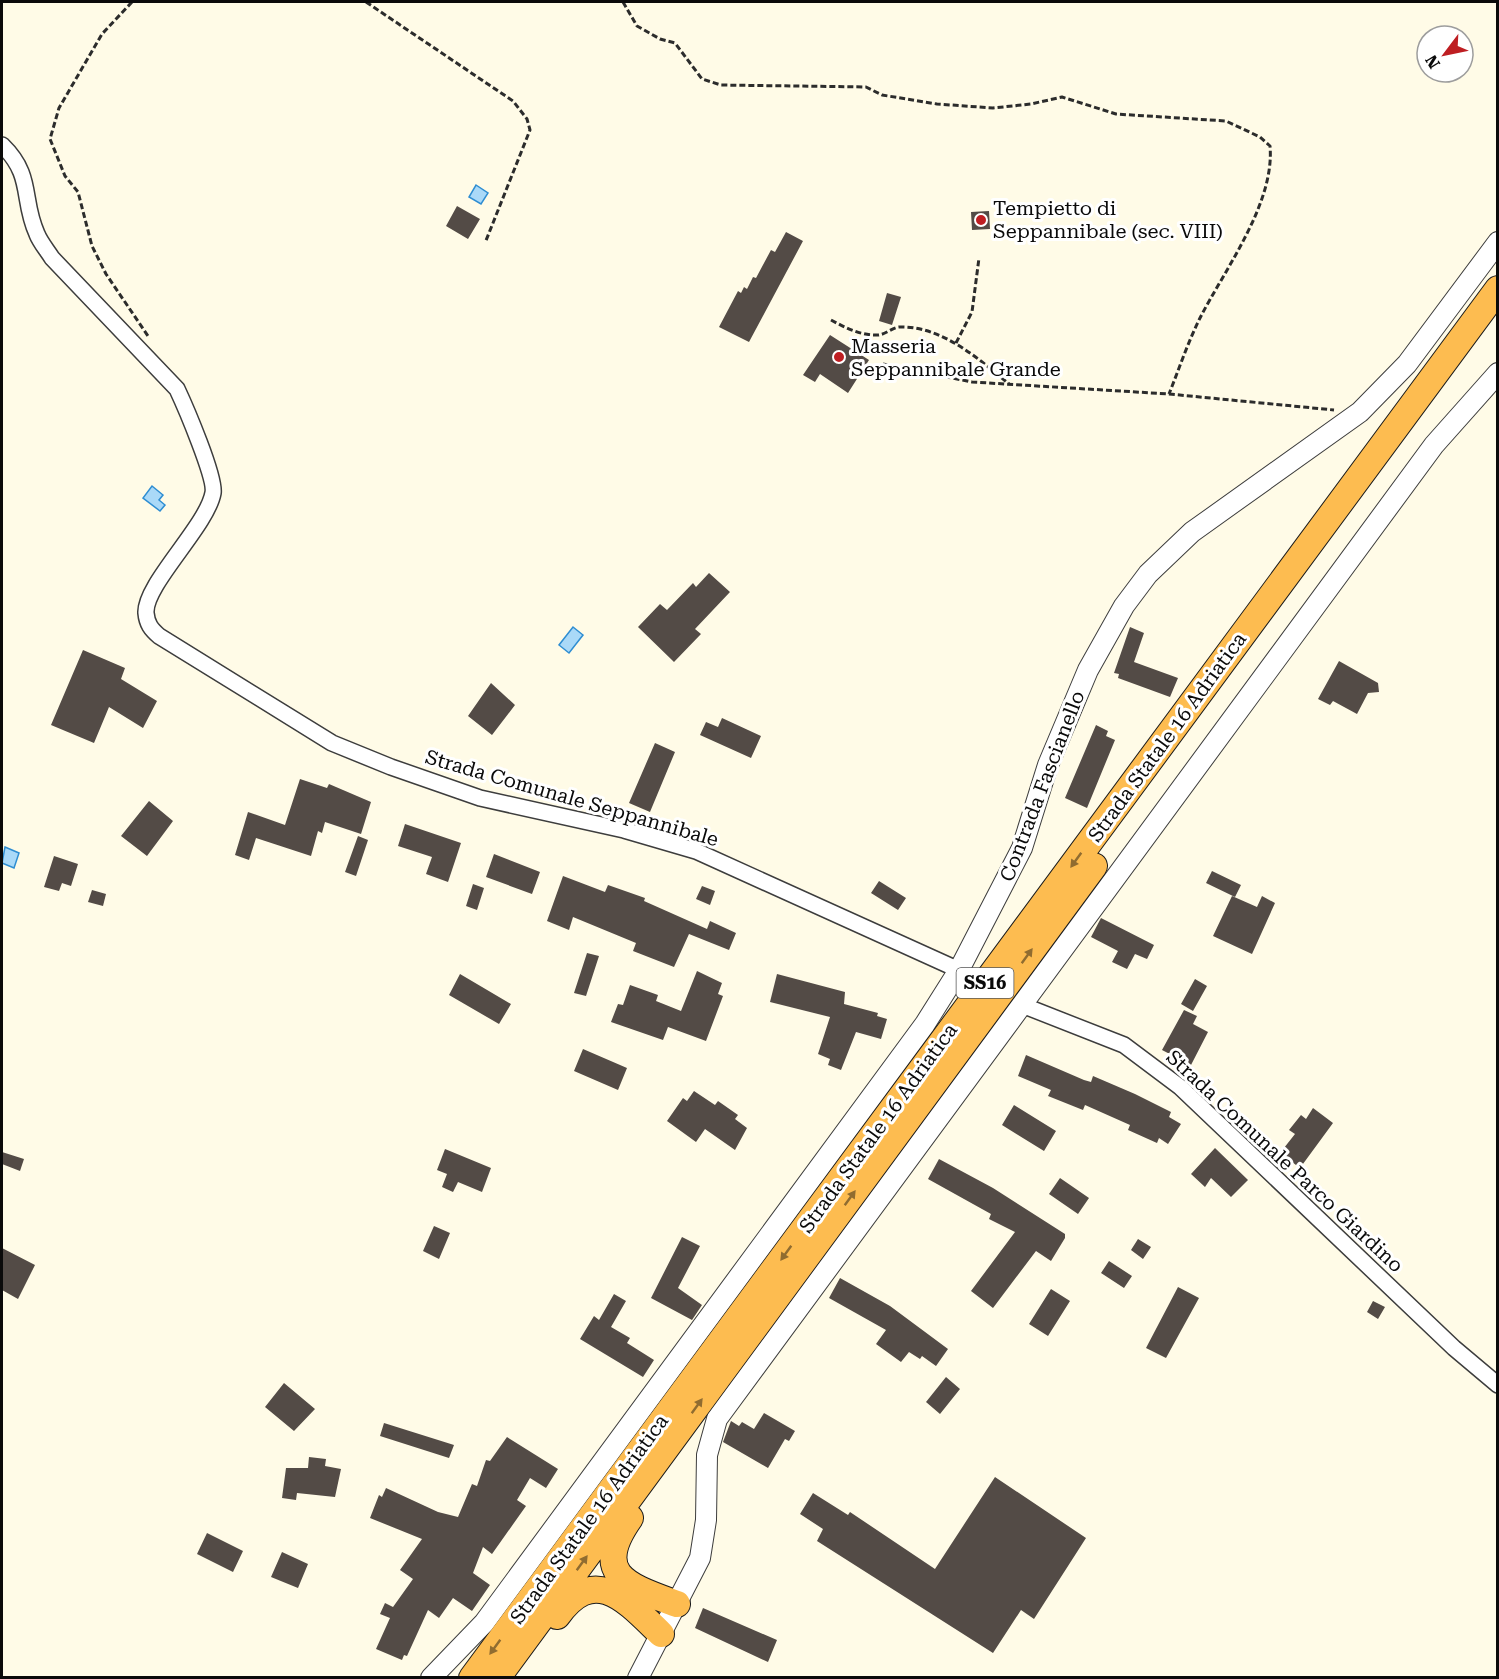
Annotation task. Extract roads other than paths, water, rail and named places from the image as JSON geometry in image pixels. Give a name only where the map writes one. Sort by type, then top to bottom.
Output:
[{"type":"highway","name":"Strada Statale 16 Adriatica","points":[[472,1677],[1497,289]]},
{"type":"highway","name":"Strada Statale 16 Adriatica","points":[[497,1677],[1497,316]]},
{"type":"highway","points":[[672,1441],[661,1475],[619,1535],[612,1556],[618,1575],[632,1587],[677,1604]]},
{"type":"highway","points":[[508,1677],[519,1668],[567,1602],[585,1591],[603,1589],[624,1598],[661,1634]]},
{"type":"street","name":"Strada Comunale Seppannibale","points":[[2,145],[12,155],[24,175],[36,234],[41,242],[52,258],[177,389],[189,413],[207,470],[213,492],[206,510],[154,590],[146,610],[149,627],[174,646],[332,743],[391,767],[480,798],[624,830],[696,851],[959,970]]},
{"type":"street","name":"Contrada Fascianello","points":[[431,1677],[484,1623],[925,1024],[959,970],[1022,848],[1048,765],[1079,691],[1124,606],[1148,574],[1192,532],[1360,412],[1407,364],[1497,242]]},
{"type":"street","points":[[638,1677],[699,1558],[706,1520],[707,1455],[717,1419],[1434,445],[1497,373]]},
{"type":"street","name":"Strada Comunale Parco Giardino","points":[[1022,1005],[1124,1045],[1180,1087],[1454,1348],[1497,1385]]},
{"type":"water","points":[[476,185],[488,193],[481,204],[469,197]]},
{"type":"water","points":[[152,486],[163,495],[159,500],[165,505],[160,511],[143,498]]},
{"type":"water","points":[[573,627],[583,635],[569,653],[559,645]]},
{"type":"water","points":[[5,847],[19,853],[14,868],[2,863]]},
{"type":"place","name":"Tempietto di Seppannibale (sec. VIII)","points":[[981,220]]},
{"type":"place","name":"Masseria Seppannibale Grande","points":[[839,357]]}]
